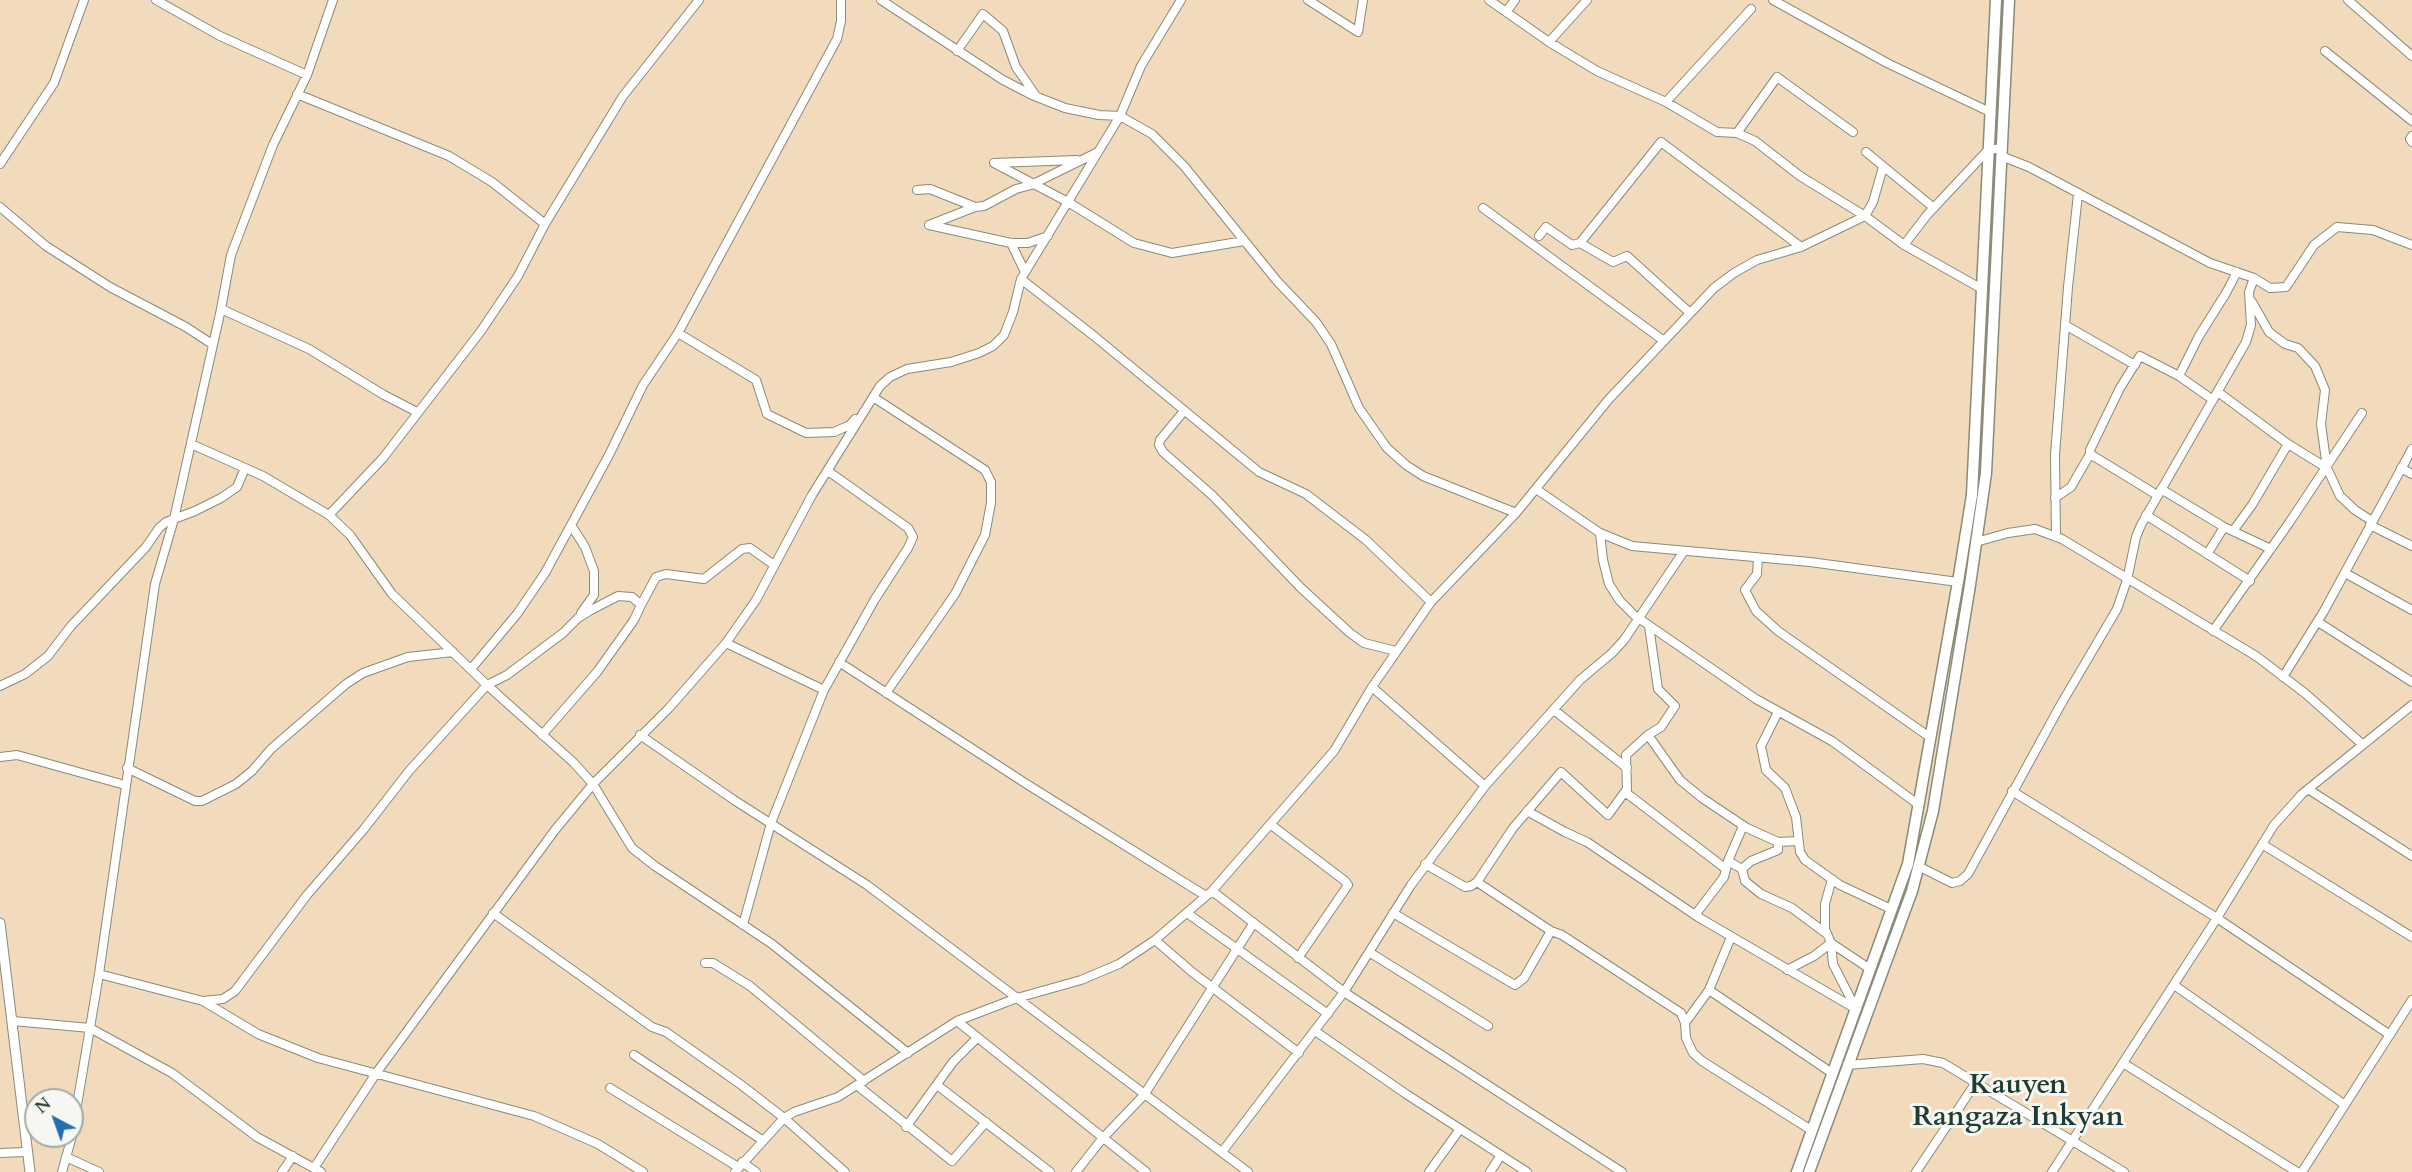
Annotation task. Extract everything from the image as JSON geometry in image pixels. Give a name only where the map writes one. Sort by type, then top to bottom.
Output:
[{"type":"main road","points":[[1797,1172],[1908,864],[1958,582],[1972,495],[1996,0]]},
{"type":"main road","points":[[1809,1172],[1847,1065],[1883,974],[1920,867],[1933,811],[1986,473],[1991,399],[1995,250],[2009,0]]},
{"type":"street","points":[[0,164],[54,83],[84,0]]},
{"type":"street","points":[[156,0],[220,36],[307,75]]},
{"type":"street","points":[[80,1088],[99,974],[155,584],[174,519],[231,255],[273,145],[307,75],[333,0]]},
{"type":"street","points":[[329,515],[383,458],[486,323],[518,276],[544,224],[624,96],[699,0]]},
{"type":"street","points":[[471,669],[517,614],[545,573],[609,455],[643,385],[678,333],[837,39],[841,21],[841,0]]},
{"type":"street","points":[[881,0],[1003,80],[1036,97],[1065,108],[1099,115],[1120,116],[1143,128],[1162,142],[1185,166],[1244,242],[1316,322],[1331,344],[1359,408],[1387,448],[1423,476],[1516,513]]},
{"type":"street","points":[[678,333],[756,380],[767,414],[806,433],[834,432],[850,425],[890,377],[907,369],[951,362],[993,346],[1004,335],[1023,275],[1120,116],[1141,66],[1181,0]]},
{"type":"street","points":[[1308,0],[1358,32],[1363,0]]},
{"type":"street","points":[[1489,0],[1549,42],[1597,71],[1666,102],[1716,132],[1737,133],[1766,148],[1800,176],[1865,216],[1904,245],[1982,289]]},
{"type":"street","points":[[1506,12],[1515,0]]},
{"type":"street","points":[[1549,42],[1587,0]]},
{"type":"street","points":[[1773,0],[1887,63],[1990,112]]},
{"type":"street","points":[[2348,0],[2412,56]]},
{"type":"street","points":[[1666,102],[1751,9]]},
{"type":"street","points":[[957,51],[983,14],[1002,31],[1016,68],[1036,97]]},
{"type":"street","points":[[2325,51],[2412,121]]},
{"type":"street","points":[[1737,133],[1777,77],[1853,132]]},
{"type":"street","points":[[297,94],[449,156],[492,182],[544,224]]},
{"type":"street","points":[[2412,136],[2410,139],[2412,142]]},
{"type":"street","points":[[1539,236],[1546,227],[1572,245],[1580,243],[1661,142],[1801,247]]},
{"type":"street","points":[[1904,245],[1934,208],[1988,150],[2002,152],[2210,263],[2254,278],[2270,288],[2286,287],[2314,245],[2337,227],[2373,231],[2412,245]]},
{"type":"street","points":[[1047,236],[1028,243],[1011,243],[929,225],[975,207],[984,206],[1098,152]]},
{"type":"street","points":[[1866,152],[1934,208]]},
{"type":"street","points":[[1077,160],[994,163],[1068,202],[1134,243],[1172,253],[1244,242]]},
{"type":"street","points":[[738,1167],[784,1118],[794,1112],[838,1097],[957,1022],[1017,998],[1081,980],[1119,964],[1155,940],[1209,894],[1334,751],[1372,687],[1431,602],[1516,513],[1609,399],[1714,288],[1734,273],[1757,260],[1801,247],[1865,216],[1873,202],[1883,166]]},
{"type":"street","points":[[917,190],[930,189],[975,207]]},
{"type":"street","points":[[2056,537],[2055,455],[2078,194]]},
{"type":"street","points":[[0,207],[46,246],[64,258],[110,287],[186,327],[212,344]]},
{"type":"street","points":[[1483,208],[1664,340]]},
{"type":"street","points":[[1011,243],[1023,275],[1094,336],[1259,472],[1306,494],[1366,540],[1431,602]]},
{"type":"street","points":[[1580,243],[1613,262],[1627,256],[1690,313]]},
{"type":"street","points":[[2179,376],[2199,336],[2237,272]]},
{"type":"street","points":[[1920,867],[1952,883],[1960,881],[1968,874],[2012,791],[2117,609],[2127,580],[2136,537],[2146,515],[2234,364],[2250,332],[2252,325],[2249,292],[2254,278]]},
{"type":"street","points":[[2250,298],[2269,332],[2285,344],[2298,348],[2315,366],[2325,390],[2321,424],[2326,468],[2340,496],[2371,523],[2412,546]]},
{"type":"street","points":[[221,309],[309,350],[417,412]]},
{"type":"street","points":[[2065,325],[2135,365]]},
{"type":"street","points":[[2055,498],[2071,487],[2090,454],[2120,388],[2140,356],[2215,396],[2326,468]]},
{"type":"street","points":[[13,1021],[90,1028],[172,1073],[257,1137],[318,1170],[376,1072],[593,784],[669,708],[726,643],[756,600],[828,471],[873,397]]},
{"type":"street","points":[[873,397],[985,470],[991,482],[991,503],[985,534],[955,594],[886,693]]},
{"type":"street","points":[[1184,411],[1160,440],[1159,445],[1163,452],[1213,496],[1301,588],[1350,633],[1364,643],[1396,651]]},
{"type":"street","points":[[2213,631],[2362,413]]},
{"type":"street","points":[[191,444],[263,476],[329,515],[350,536],[392,594],[593,784],[632,848],[655,866],[772,944],[909,1053]]},
{"type":"street","points":[[2233,531],[2252,505],[2288,444]]},
{"type":"street","points":[[2283,677],[2318,622],[2412,449]]},
{"type":"street","points":[[2090,454],[2224,527],[2271,549]]},
{"type":"street","points":[[0,686],[25,674],[48,656],[71,626],[146,547],[159,528],[166,522],[203,507],[237,487],[245,468]]},
{"type":"street","points":[[2401,468],[2412,474]]},
{"type":"street","points":[[743,925],[771,824],[824,690],[913,537],[908,528],[828,471]]},
{"type":"street","points":[[1536,489],[1600,533],[1632,546],[1810,562],[1958,582]]},
{"type":"street","points":[[2146,515],[2250,580]]},
{"type":"street","points":[[99,974],[203,1000],[223,999],[235,991],[307,895],[410,771],[487,685],[507,675],[563,633],[578,618],[594,595],[594,571],[585,547],[571,525]]},
{"type":"street","points":[[2208,553],[2224,527]]},
{"type":"street","points":[[1976,542],[2008,533],[2035,529],[2056,537],[2256,656],[2306,694],[2362,744]]},
{"type":"street","points":[[1600,533],[1609,584],[1620,601],[1638,618],[1756,699],[1832,741],[1919,805]]},
{"type":"street","points":[[542,735],[597,672],[634,620],[656,578],[666,574],[704,579],[742,549],[750,548],[774,565]]},
{"type":"street","points":[[1222,1152],[1344,992],[1425,864],[1485,786],[1580,680],[1624,640],[1684,551]]},
{"type":"street","points":[[1758,558],[1757,574],[1745,590],[1756,611],[1778,631],[1931,738]]},
{"type":"street","points":[[2345,573],[2412,610]]},
{"type":"street","points":[[578,618],[618,596],[632,597],[641,605]]},
{"type":"street","points":[[2318,622],[2412,682]]},
{"type":"street","points":[[1425,864],[1465,887],[1477,882],[1494,853],[1561,772],[1608,815],[1627,789],[1626,755],[1648,735],[1661,727],[1676,706],[1658,689],[1649,626]]},
{"type":"street","points":[[726,643],[824,690]]},
{"type":"street","points":[[127,768],[195,801],[202,801],[236,784],[252,771],[271,749],[346,684],[363,674],[408,657],[453,652]]},
{"type":"street","points":[[839,662],[1025,783],[1209,894],[1344,992],[1622,1172]]},
{"type":"street","points":[[1372,687],[1485,786]]},
{"type":"street","points":[[2052,1172],[2217,918],[2262,844],[2288,808],[2362,744],[2412,705]]},
{"type":"street","points":[[1554,710],[1627,768]]},
{"type":"street","points":[[1778,712],[1761,746],[1766,770],[1785,788],[1796,817],[1800,852],[1804,860],[1832,879],[1891,909]]},
{"type":"street","points":[[640,735],[771,824],[867,885],[1248,1172]]},
{"type":"street","points":[[1648,735],[1680,780],[1702,798],[1743,826],[1778,842],[1798,841]]},
{"type":"street","points":[[0,757],[17,755],[125,785]]},
{"type":"street","points":[[2308,789],[2412,856]]},
{"type":"street","points":[[2012,791],[2217,918],[2390,1035]]},
{"type":"street","points":[[1625,792],[1727,865],[1742,869]]},
{"type":"street","points":[[1527,811],[1587,842],[1695,915],[1856,1009]]},
{"type":"street","points":[[1270,824],[1348,885],[1298,958]]},
{"type":"street","points":[[1695,915],[1724,877],[1743,826]]},
{"type":"street","points":[[1742,869],[1751,861],[1778,850],[1778,842]]},
{"type":"street","points":[[2262,844],[2412,937]]},
{"type":"street","points":[[1742,869],[1745,881],[1761,894],[1792,908],[1827,934]]},
{"type":"street","points":[[1832,879],[1825,904],[1825,929],[1831,943],[1833,964],[1856,1009]]},
{"type":"street","points":[[1477,882],[1681,1012],[1685,1023],[1686,1038],[1693,1053],[1702,1061],[1812,1130]]},
{"type":"street","points":[[494,913],[652,1027],[679,1040],[784,1118],[845,1172]]},
{"type":"street","points":[[1186,913],[1328,1014]]},
{"type":"street","points":[[1393,913],[1515,985],[1524,978],[1551,931]]},
{"type":"street","points":[[0,923],[3,966],[13,1021],[30,1172]]},
{"type":"street","points":[[1076,1172],[1102,1139],[1144,1095],[1253,924]]},
{"type":"street","points":[[1685,1023],[1709,990],[1731,937]]},
{"type":"street","points":[[1155,940],[1213,988],[1299,1053]]},
{"type":"street","points":[[1831,943],[1870,969]]},
{"type":"street","points":[[1787,970],[1815,956],[1831,943]]},
{"type":"street","points":[[1369,952],[1488,1026]]},
{"type":"street","points":[[705,963],[713,963],[750,986],[861,1083],[906,1127],[952,1161],[986,1122]]},
{"type":"street","points":[[2174,985],[2345,1105]]},
{"type":"street","points":[[1709,990],[1832,1073]]},
{"type":"street","points":[[203,1000],[258,1034],[318,1058],[534,1116],[598,1144],[643,1172]]},
{"type":"street","points":[[2302,1172],[2412,1000]]},
{"type":"street","points":[[957,1022],[1146,1172]]},
{"type":"street","points":[[1315,1031],[1527,1172]]},
{"type":"street","points":[[906,1127],[953,1062],[977,1038]]},
{"type":"street","points":[[634,1055],[762,1140]]},
{"type":"street","points":[[1847,1065],[1934,1060],[1943,1063],[2124,1172]]},
{"type":"street","points":[[2123,1063],[2297,1172]]},
{"type":"street","points":[[937,1084],[1050,1172]]},
{"type":"street","points":[[1916,1172],[1975,1084]]},
{"type":"street","points":[[610,1088],[738,1167],[756,1172]]},
{"type":"street","points":[[1429,1172],[1460,1129]]},
{"type":"street","points":[[62,1172],[69,1148]]},
{"type":"street","points":[[0,1153],[26,1152]]},
{"type":"street","points":[[1490,1172],[1501,1155]]},
{"type":"street","points":[[282,1172],[293,1156]]},
{"type":"street","points":[[66,1157],[99,1172]]},
{"type":"district","name":"Kauyen Rangaza Inkyan","points":[[2018,1103]]}]
